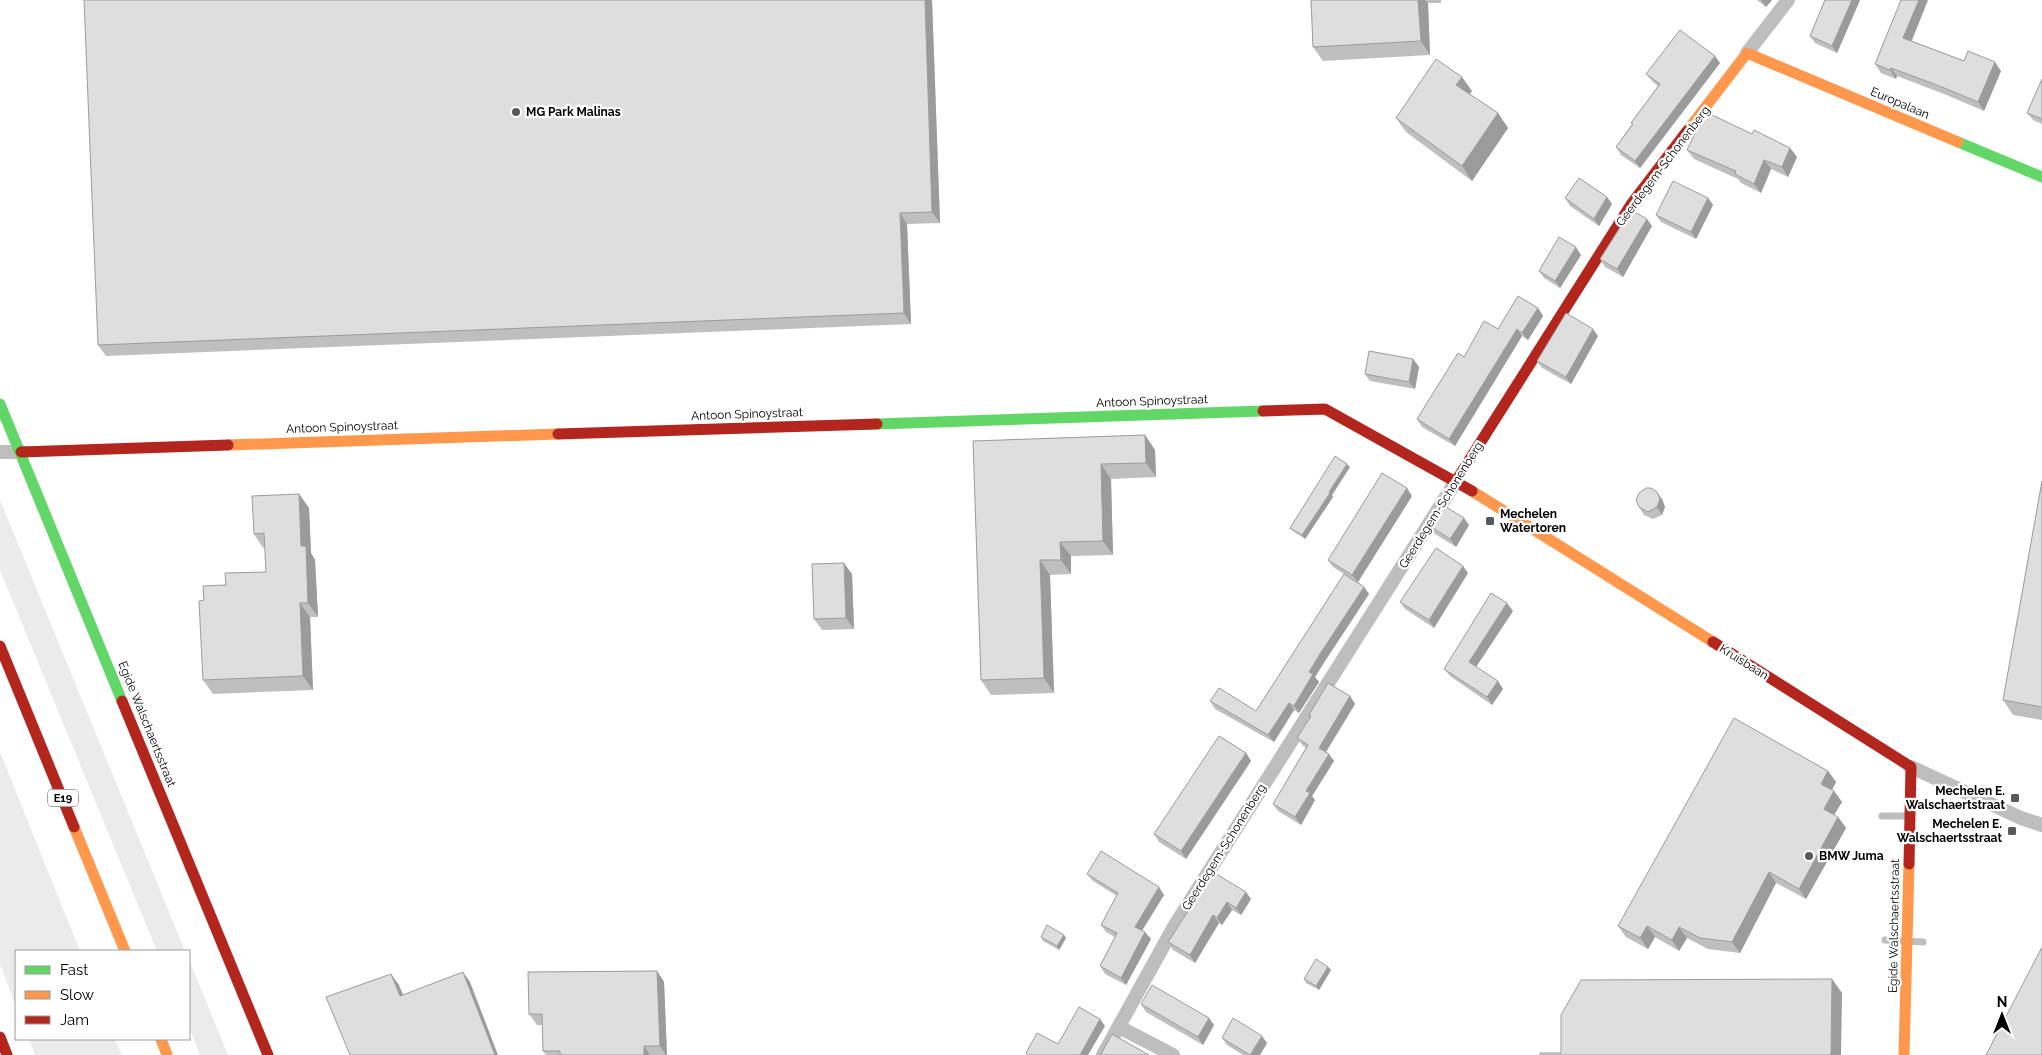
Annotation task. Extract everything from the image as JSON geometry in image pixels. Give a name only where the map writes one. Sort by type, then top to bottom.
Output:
[{"type":"main road","name":"Europalaan","points":[[1747,54],[2042,177]]},
{"type":"main road","name":"Geerdegem-Schonenberg","points":[[1456,481],[1632,203],[1747,54]]},
{"type":"main road","name":"Egide Walschaertsstraat","points":[[0,404],[268,1055]]},
{"type":"main road","name":"Antoon Spinoystraat","points":[[21,452],[1325,409],[1456,481]]},
{"type":"main road","name":"Kruisbaan","points":[[1456,481],[1911,767]]},
{"type":"main road","name":"E19","points":[[0,646],[125,950]]},
{"type":"main road","name":"Egide Walschaertsstraat","points":[[1904,1055],[1911,767]]},
{"type":"main road","points":[[0,1037],[7,1055]]},
{"type":"main road","points":[[161,1040],[168,1055]]},
{"type":"street","name":"Geerdegem-Schonenberg","points":[[1747,54],[1788,0]]},
{"type":"street","points":[[0,452],[21,452]]},
{"type":"street","name":"Geerdegem-Schonenberg","points":[[1103,1055],[1176,925],[1456,481]]},
{"type":"street","name":"Kruisbaan","points":[[1911,767],[2021,818],[2042,825]]},
{"type":"street","points":[[1120,1027],[1173,1055]]},
{"type":"lane","points":[[1882,816],[1910,816]]},
{"type":"lane","points":[[1885,940],[1923,942]]},
{"type":"shaded area","points":[[0,500],[185,950],[157,950],[0,570]]},
{"type":"shaded area","points":[[0,752],[80,950],[15,950],[15,1003],[0,964]]},
{"type":"shaded area","points":[[190,962],[228,1055],[200,1055],[190,1030]]},
{"type":"shaded area","points":[[29,1040],[115,1040],[122,1055],[35,1055]]},
{"type":"building","name":"MG Park Malinas","points":[[84,0],[925,0],[932,212],[900,213],[904,313],[98,345]]},
{"type":"building","points":[[1311,0],[1418,0],[1421,41],[1313,47]]},
{"type":"building","points":[[1825,0],[1852,0],[1832,46],[1810,36]]},
{"type":"building","points":[[1901,0],[1919,0],[1903,38],[1964,61],[1968,51],[1995,62],[1978,102],[1891,68],[1890,70],[1875,64]]},
{"type":"building","points":[[1680,30],[1715,56],[1635,161],[1616,147],[1660,84],[1646,74]]},
{"type":"building","points":[[1436,59],[1462,77],[1456,85],[1498,113],[1462,166],[1396,118]]},
{"type":"building","points":[[2042,79],[2042,119],[2027,113]]},
{"type":"building","points":[[1708,113],[1752,134],[1754,130],[1790,148],[1782,167],[1764,160],[1754,184],[1735,174],[1736,171],[1687,150],[1696,131]]},
{"type":"building","points":[[1579,178],[1607,197],[1594,219],[1565,198]]},
{"type":"building","points":[[1673,181],[1708,198],[1691,232],[1656,215]]},
{"type":"building","points":[[1631,210],[1647,219],[1617,269],[1600,259]]},
{"type":"building","points":[[1559,237],[1576,247],[1555,281],[1539,271]]},
{"type":"building","points":[[1518,296],[1538,308],[1522,333],[1517,329],[1449,439],[1417,419],[1458,353],[1464,357],[1484,321],[1498,329]]},
{"type":"building","points":[[1566,313],[1593,329],[1566,377],[1537,361]]},
{"type":"building","points":[[1369,351],[1413,359],[1409,382],[1365,374]]},
{"type":"building","points":[[1145,435],[1146,463],[1101,464],[1103,541],[1060,542],[1061,560],[1040,560],[1044,678],[981,680],[973,441]]},
{"type":"building","points":[[1335,456],[1347,464],[1302,535],[1290,528]]},
{"type":"building","points":[[1382,473],[1407,488],[1352,575],[1328,560]]},
{"type":"building","points":[[2042,481],[2042,707],[2003,700]]},
{"type":"building","points":[[1646,488],[1651,488],[1657,492],[1660,499],[1657,507],[1648,512],[1639,507],[1636,500],[1639,493]]},
{"type":"building","points":[[299,494],[301,546],[306,546],[308,603],[300,603],[303,676],[203,680],[199,601],[204,600],[203,586],[226,585],[225,573],[266,572],[264,533],[254,534],[252,496]]},
{"type":"building","points":[[1443,505],[1464,518],[1450,539],[1430,526]]},
{"type":"building","points":[[1436,548],[1463,566],[1429,620],[1400,602]]},
{"type":"building","points":[[844,563],[846,618],[814,619],[812,564]]},
{"type":"building","points":[[1344,574],[1364,587],[1309,672],[1313,674],[1294,706],[1289,703],[1268,735],[1210,701],[1219,688],[1256,711]]},
{"type":"building","points":[[1491,593],[1507,603],[1469,662],[1498,681],[1487,697],[1444,669]]},
{"type":"building","points":[[1328,683],[1350,696],[1319,748],[1329,754],[1306,791],[1310,793],[1295,817],[1273,804],[1308,745],[1297,738]]},
{"type":"building","points":[[1734,718],[1828,771],[1821,784],[1834,791],[1824,809],[1838,817],[1799,889],[1769,872],[1732,942],[1700,938],[1679,927],[1672,940],[1647,926],[1640,938],[1618,926]]},
{"type":"building","points":[[1219,736],[1246,753],[1181,851],[1154,834]]},
{"type":"building","points":[[1101,851],[1159,887],[1135,927],[1145,932],[1121,978],[1100,966],[1117,933],[1101,925],[1118,893],[1087,874]]},
{"type":"building","points":[[1213,872],[1246,892],[1236,908],[1227,902],[1217,918],[1213,915],[1190,955],[1168,942]]},
{"type":"building","points":[[1047,925],[1064,935],[1057,946],[1041,937]]},
{"type":"building","points":[[2042,947],[2042,1055],[1986,1055]]},
{"type":"building","points":[[1316,959],[1328,967],[1316,986],[1304,979]]},
{"type":"building","points":[[657,971],[660,1046],[644,1046],[644,1055],[560,1055],[560,1051],[543,1051],[542,1014],[529,1014],[528,972]]},
{"type":"building","points":[[463,972],[495,1055],[350,1055],[326,997],[391,974],[400,996]]},
{"type":"building","points":[[1832,979],[1831,1055],[1540,1055],[1540,1053],[1561,1053],[1561,1015],[1581,980]]},
{"type":"building","points":[[1152,985],[1209,1018],[1198,1037],[1141,1004]]},
{"type":"building","points":[[1079,1007],[1100,1019],[1080,1055],[1028,1055],[1026,1053],[1037,1033],[1058,1044]]},
{"type":"building","points":[[1233,1018],[1262,1036],[1250,1055],[1222,1038]]},
{"type":"building","points":[[1112,1034],[1149,1055],[1101,1054]]},
{"type":"traffic: fast","points":[[1958,142],[2042,177]]},
{"type":"traffic: fast","points":[[0,404],[122,701]]},
{"type":"traffic: fast","points":[[877,424],[1263,411]]},
{"type":"traffic: slow","points":[[1687,131],[1747,53],[1958,142]]},
{"type":"traffic: slow","points":[[228,445],[558,434]]},
{"type":"traffic: slow","points":[[1472,491],[1713,642]]},
{"type":"traffic: slow","points":[[74,827],[125,950]]},
{"type":"traffic: slow","points":[[1904,1055],[1909,864]]},
{"type":"traffic: slow","points":[[161,1040],[167,1055]]},
{"type":"traffic: jam","points":[[1456,481],[1632,203],[1687,131]]},
{"type":"traffic: jam","points":[[1263,411],[1325,409],[1472,491]]},
{"type":"traffic: jam","points":[[558,434],[877,424]]},
{"type":"traffic: jam","points":[[21,452],[228,445]]},
{"type":"traffic: jam","points":[[1713,642],[1911,767],[1909,864]]},
{"type":"traffic: jam","points":[[0,646],[74,827]]},
{"type":"traffic: jam","points":[[122,701],[268,1055]]},
{"type":"traffic: jam","points":[[0,1037],[7,1055]]},
{"type":"place","name":"MG Park Malinas","points":[[516,112]]},
{"type":"place","name":"Mechelen Watertoren","points":[[1490,521]]},
{"type":"place","name":"Mechelen E. Walschaertstraat","points":[[2015,798]]},
{"type":"place","name":"Mechelen E. Walschaertsstraat","points":[[2012,831]]},
{"type":"place","name":"BMW Juma","points":[[1809,856]]}]
